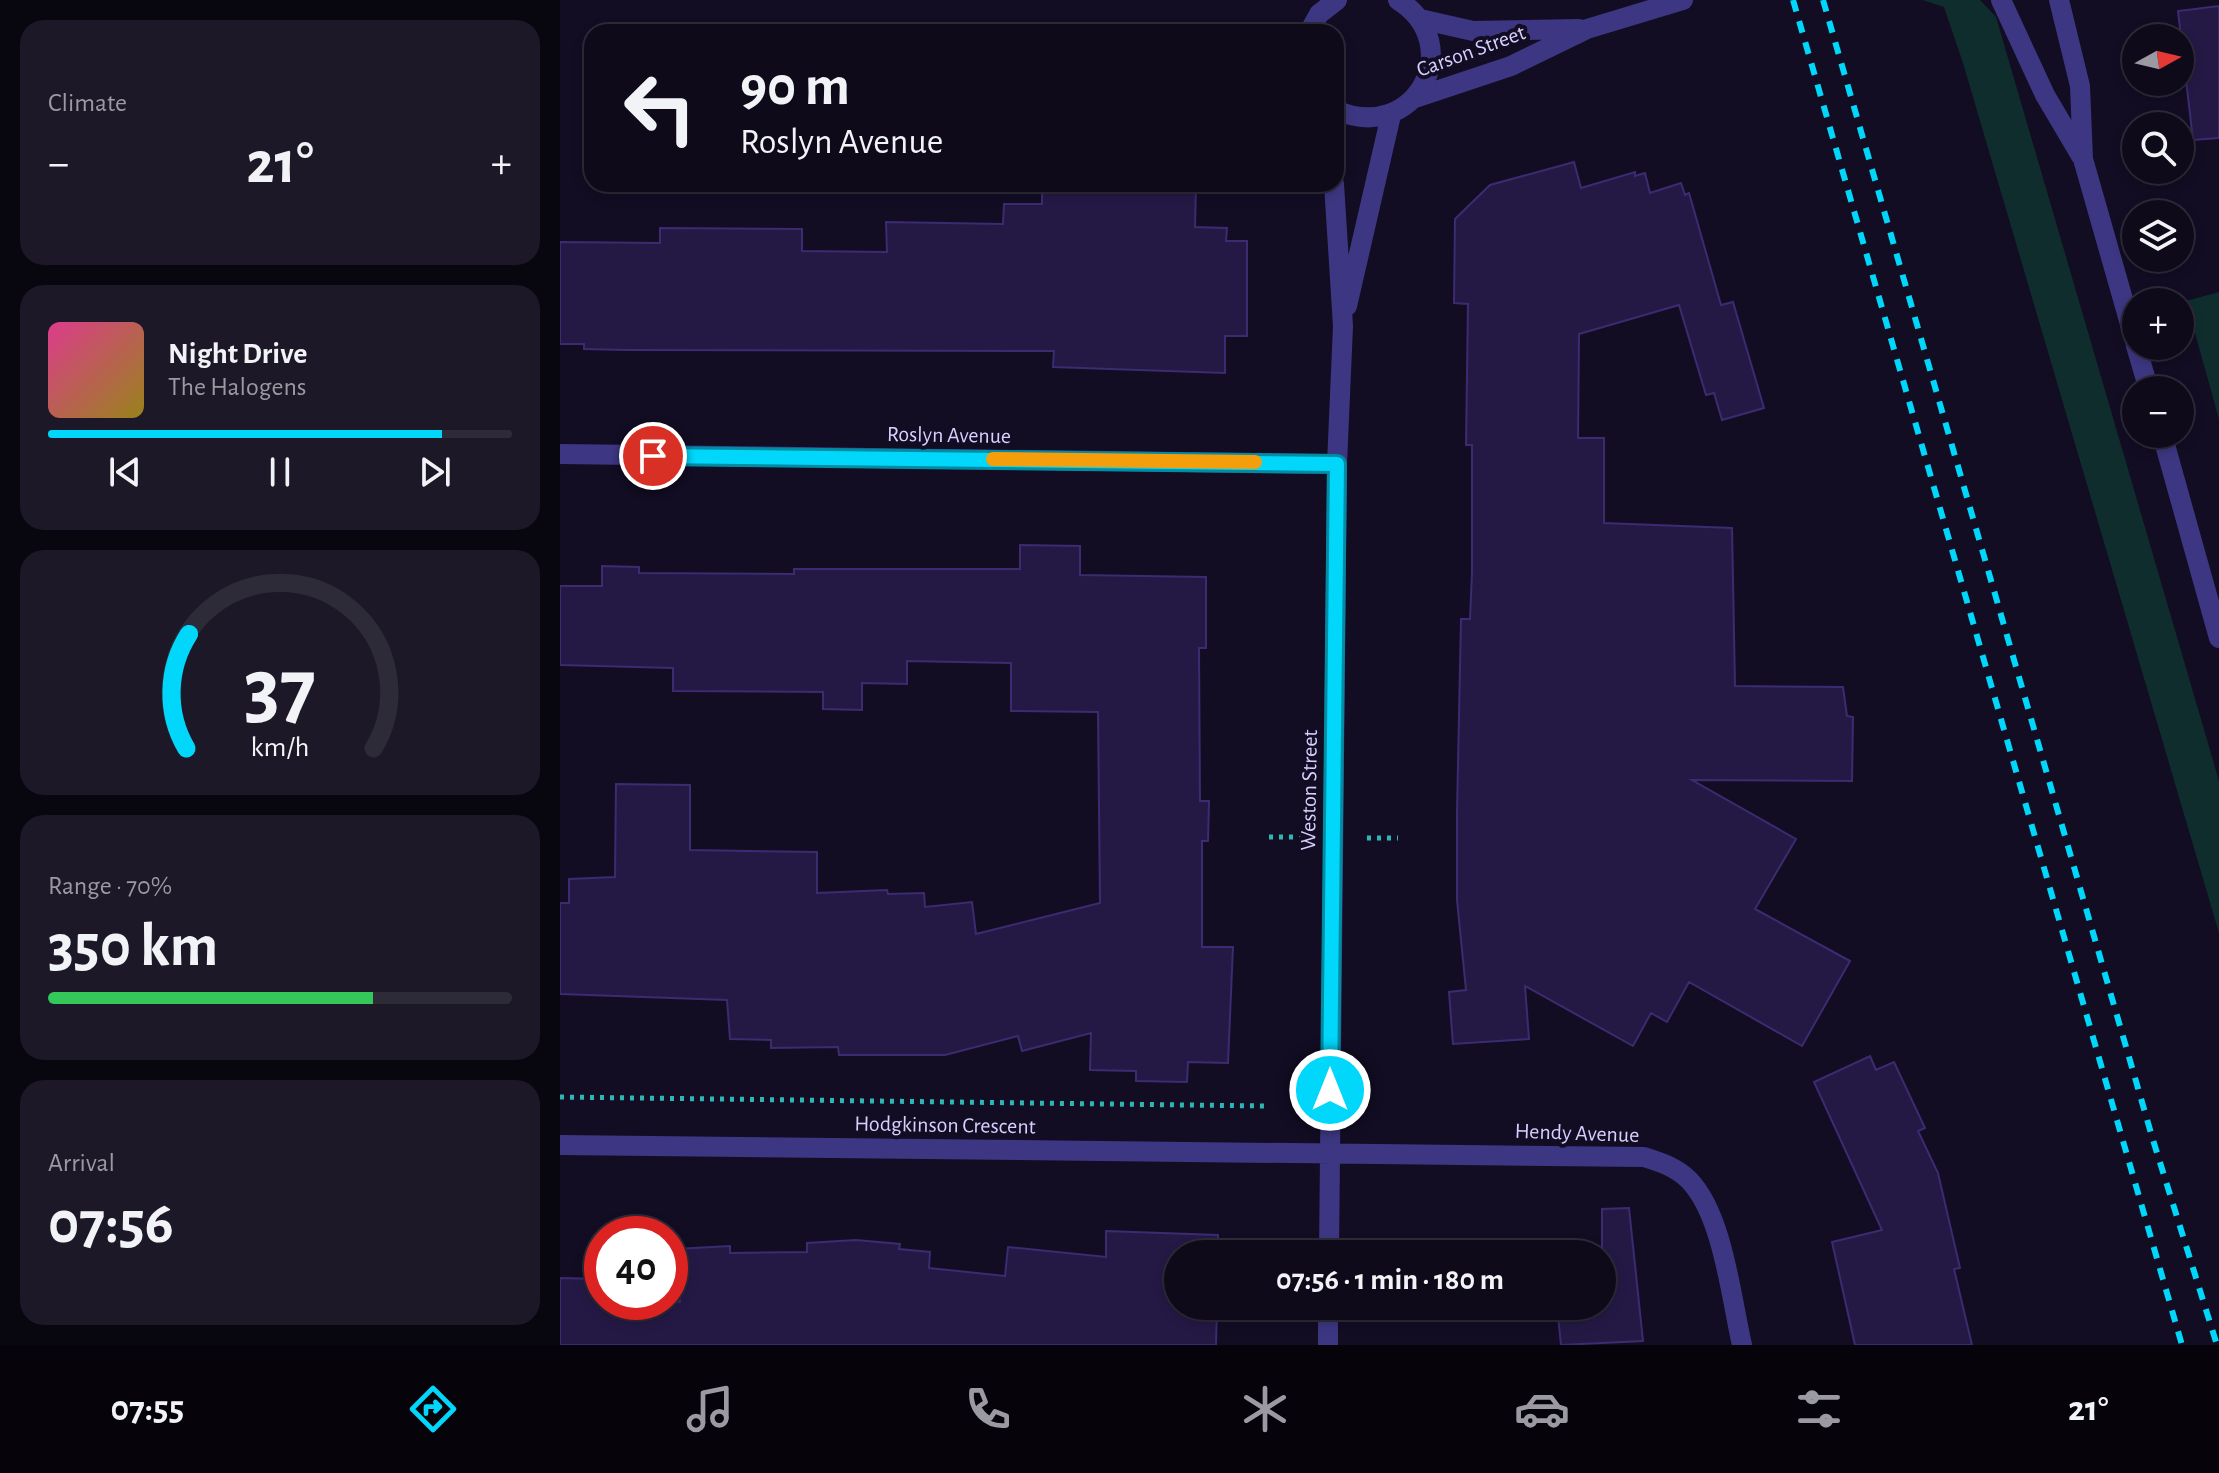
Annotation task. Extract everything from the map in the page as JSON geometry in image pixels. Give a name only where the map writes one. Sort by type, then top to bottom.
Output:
[{"type":"street","points":[[1317,15],[1337,0]]},
{"type":"street","points":[[1344,114],[1372,119],[1391,115],[1415,98],[1427,80],[1431,59],[1429,38],[1420,19],[1398,0]]},
{"type":"street","name":"Carson Street","points":[[1415,98],[1511,66],[1587,29],[1683,0]]},
{"type":"street","points":[[2001,0],[2045,95],[2083,159]]},
{"type":"street","points":[[2059,0],[2080,86],[2083,159],[2122,296]]},
{"type":"street","name":"Carson Street","points":[[1420,19],[1473,31],[1587,29]]},
{"type":"street","name":"Weston Street","points":[[1343,326],[1391,115]]},
{"type":"street","name":"Weston Street","points":[[1329,1240],[1337,464],[1343,326],[1335,192]]},
{"type":"street","points":[[2166,448],[2219,638]]},
{"type":"street","name":"Roslyn Avenue","points":[[560,454],[1337,464]]},
{"type":"street","name":"Hodgkinson Crescent","points":[[560,1145],[1330,1153]]},
{"type":"street","name":"Hendy Avenue","points":[[1330,1153],[1644,1157],[1668,1165],[1687,1178],[1702,1196],[1713,1221],[1742,1345]]},
{"type":"street","points":[[1328,1320],[1328,1345]]},
{"type":"path","points":[[560,1097],[1265,1106]]},
{"type":"green space","points":[[1923,0],[1980,0],[1996,17],[2219,781],[2219,933],[1963,63],[1944,7]]},
{"type":"green space","points":[[2219,292],[2219,419],[2194,330],[2194,299]]},
{"type":"building","points":[[2219,6],[2219,138],[2194,140],[2194,112],[2190,112],[2188,96],[2194,96],[2194,24],[2180,24],[2178,11]]},
{"type":"building","points":[[1574,162],[1581,188],[1635,172],[1635,176],[1645,173],[1650,193],[1681,183],[1685,195],[1689,193],[1721,305],[1733,302],[1764,408],[1722,420],[1714,393],[1706,395],[1679,305],[1579,334],[1578,438],[1604,438],[1604,523],[1732,528],[1735,686],[1843,687],[1847,716],[1853,717],[1852,781],[1692,780],[1796,839],[1755,909],[1850,961],[1802,1046],[1689,982],[1667,1022],[1651,1013],[1633,1046],[1525,986],[1529,1039],[1453,1044],[1449,992],[1466,990],[1457,900],[1457,813],[1461,619],[1470,619],[1472,573],[1472,445],[1466,445],[1468,304],[1454,303],[1455,219],[1490,185]]},
{"type":"building","points":[[1042,192],[1196,192],[1195,227],[1227,228],[1226,241],[1247,241],[1247,336],[1225,336],[1225,373],[1053,367],[1054,351],[626,350],[584,349],[584,344],[560,344],[560,242],[660,243],[660,228],[802,229],[802,251],[887,252],[886,222],[1003,224],[1004,204],[1042,204]]},
{"type":"building","points":[[1020,545],[1080,546],[1080,575],[1206,577],[1206,648],[1199,648],[1200,801],[1209,801],[1208,841],[1202,841],[1202,947],[1233,947],[1228,1063],[1188,1062],[1187,1082],[1136,1081],[1136,1071],[1090,1070],[1091,1033],[1022,1051],[1018,1036],[945,1055],[839,1055],[838,1047],[771,1048],[771,1040],[730,1039],[727,1000],[560,994],[560,903],[569,903],[569,879],[615,877],[616,784],[690,785],[690,850],[817,852],[817,893],[887,890],[888,894],[924,893],[925,907],[972,902],[976,934],[1100,903],[1098,712],[1011,711],[1011,663],[907,661],[907,684],[862,683],[862,710],[823,709],[823,692],[673,691],[673,668],[560,665],[560,586],[602,586],[602,566],[639,567],[639,573],[794,574],[794,569],[1020,569]]},
{"type":"building","points":[[1870,1056],[1876,1070],[1894,1062],[1925,1128],[1918,1131],[1938,1173],[1960,1268],[1954,1269],[1972,1345],[1855,1345],[1832,1242],[1882,1230],[1814,1082]]},
{"type":"building","points":[[1629,1208],[1643,1341],[1561,1345],[1558,1320],[1616,1320],[1616,1240],[1602,1240],[1602,1209]]},
{"type":"building","points":[[1106,1231],[1218,1235],[1218,1240],[1164,1240],[1164,1320],[1217,1320],[1216,1345],[560,1345],[560,1278],[584,1279],[584,1320],[688,1320],[688,1248],[730,1246],[730,1253],[807,1252],[807,1243],[856,1240],[900,1244],[899,1249],[930,1252],[929,1268],[1005,1276],[1008,1247],[1106,1257]]},
{"type":"railway","points":[[1793,0],[2182,1345]]},
{"type":"railway","points":[[1823,0],[2153,1140],[2217,1345]]},
{"type":"slow traffic","points":[[993,459],[1255,462]]},
{"type":"route","points":[[653,456],[1337,464],[1330,1090]]}]
